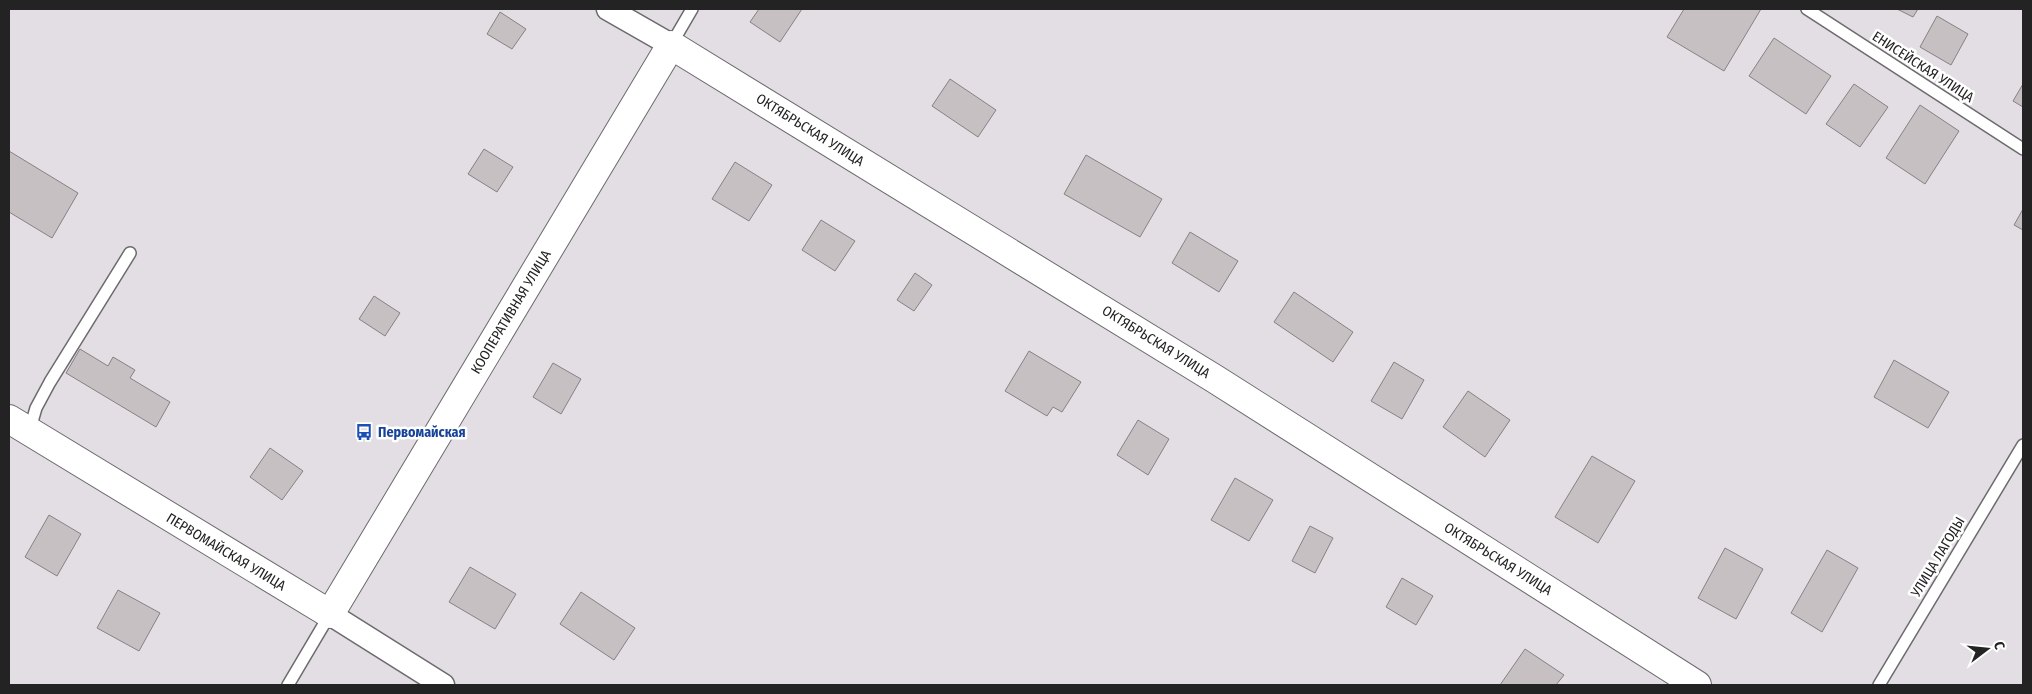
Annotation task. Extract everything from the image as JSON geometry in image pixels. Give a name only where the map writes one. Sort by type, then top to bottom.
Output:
[{"type":"main road","name":"КООПЕРАТИВНАЯ УЛИЦА","points":[[330,614],[671,45]]},
{"type":"main road","name":"ОКТЯБРЬСКАЯ УЛИЦА","points":[[671,45],[1216,379],[1697,685]]},
{"type":"main road","name":"ПЕРВОМАЙСКАЯ УЛИЦА","points":[[19,425],[330,614]]},
{"type":"street","name":"ОКТЯБРЬСКАЯ УЛИЦА","points":[[608,9],[671,45]]},
{"type":"street","name":"ПЕРВОМАЙСКАЯ УЛИЦА","points":[[330,614],[443,685]]},
{"type":"lane","name":"КООПЕРАТИВНАЯ УЛИЦА","points":[[671,45],[692,9]]},
{"type":"lane","name":"ЕНИСЕЙСКАЯ УЛИЦА","points":[[1807,9],[2023,150]]},
{"type":"lane","points":[[19,425],[36,408],[50,382],[130,253]]},
{"type":"lane","name":"УЛИЦА ЛАГОДЫ","points":[[1879,685],[2023,445]]},
{"type":"lane","points":[[288,685],[330,614]]},
{"type":"building","points":[[759,9],[802,9],[780,42],[750,22]]},
{"type":"building","points":[[1684,9],[1761,9],[1724,71],[1667,37]]},
{"type":"building","points":[[1897,9],[1918,9],[1913,17]]},
{"type":"building","points":[[500,12],[526,29],[512,49],[487,34]]},
{"type":"building","points":[[1937,16],[1968,34],[1951,65],[1920,47]]},
{"type":"building","points":[[1774,38],[1831,76],[1806,114],[1749,76]]},
{"type":"building","points":[[950,79],[996,110],[978,137],[932,106]]},
{"type":"building","points":[[1854,84],[1888,107],[1860,147],[1826,124]]},
{"type":"building","points":[[2023,84],[2023,107],[2013,101]]},
{"type":"building","points":[[1920,105],[1959,131],[1925,184],[1886,158]]},
{"type":"building","points":[[484,149],[513,167],[497,192],[468,174]]},
{"type":"building","points":[[9,151],[78,193],[52,238],[9,212]]},
{"type":"building","points":[[1086,155],[1162,199],[1140,237],[1064,194]]},
{"type":"building","points":[[735,162],[772,185],[749,221],[712,199]]},
{"type":"building","points":[[2023,209],[2023,230],[2014,225]]},
{"type":"building","points":[[821,220],[855,241],[835,271],[802,250]]},
{"type":"building","points":[[1190,232],[1238,261],[1219,292],[1172,263]]},
{"type":"building","points":[[915,273],[932,285],[914,311],[897,300]]},
{"type":"building","points":[[1294,292],[1353,332],[1333,362],[1274,322]]},
{"type":"building","points":[[374,296],[400,313],[385,336],[359,319]]},
{"type":"building","points":[[80,349],[108,366],[113,357],[135,370],[130,378],[170,402],[156,427],[66,373]]},
{"type":"building","points":[[1029,351],[1081,382],[1062,412],[1053,407],[1047,416],[1005,391]]},
{"type":"building","points":[[1894,360],[1949,392],[1928,428],[1874,397]]},
{"type":"building","points":[[1394,362],[1424,380],[1402,419],[1371,401]]},
{"type":"building","points":[[553,363],[581,379],[561,414],[533,397]]},
{"type":"building","points":[[1468,391],[1510,420],[1485,457],[1443,427]]},
{"type":"building","points":[[1138,420],[1169,439],[1148,475],[1117,455]]},
{"type":"building","points":[[270,448],[303,471],[282,500],[250,477]]},
{"type":"building","points":[[1592,456],[1635,481],[1598,543],[1555,517]]},
{"type":"building","points":[[1235,478],[1273,500],[1249,541],[1211,520]]},
{"type":"building","points":[[49,515],[81,534],[57,576],[25,557]]},
{"type":"building","points":[[1310,526],[1333,538],[1315,573],[1292,561]]},
{"type":"building","points":[[1725,548],[1763,569],[1736,619],[1698,598]]},
{"type":"building","points":[[1827,550],[1858,568],[1822,632],[1791,613]]},
{"type":"building","points":[[470,567],[516,594],[495,629],[449,602]]},
{"type":"building","points":[[1402,578],[1433,596],[1416,625],[1386,607]]},
{"type":"building","points":[[118,590],[160,613],[139,651],[97,628]]},
{"type":"building","points":[[581,592],[635,628],[614,660],[560,624]]},
{"type":"building","points":[[1525,649],[1564,675],[1556,685],[1500,685]]},
{"type":"place","name":"Первомайская","points":[[364,432]]}]
